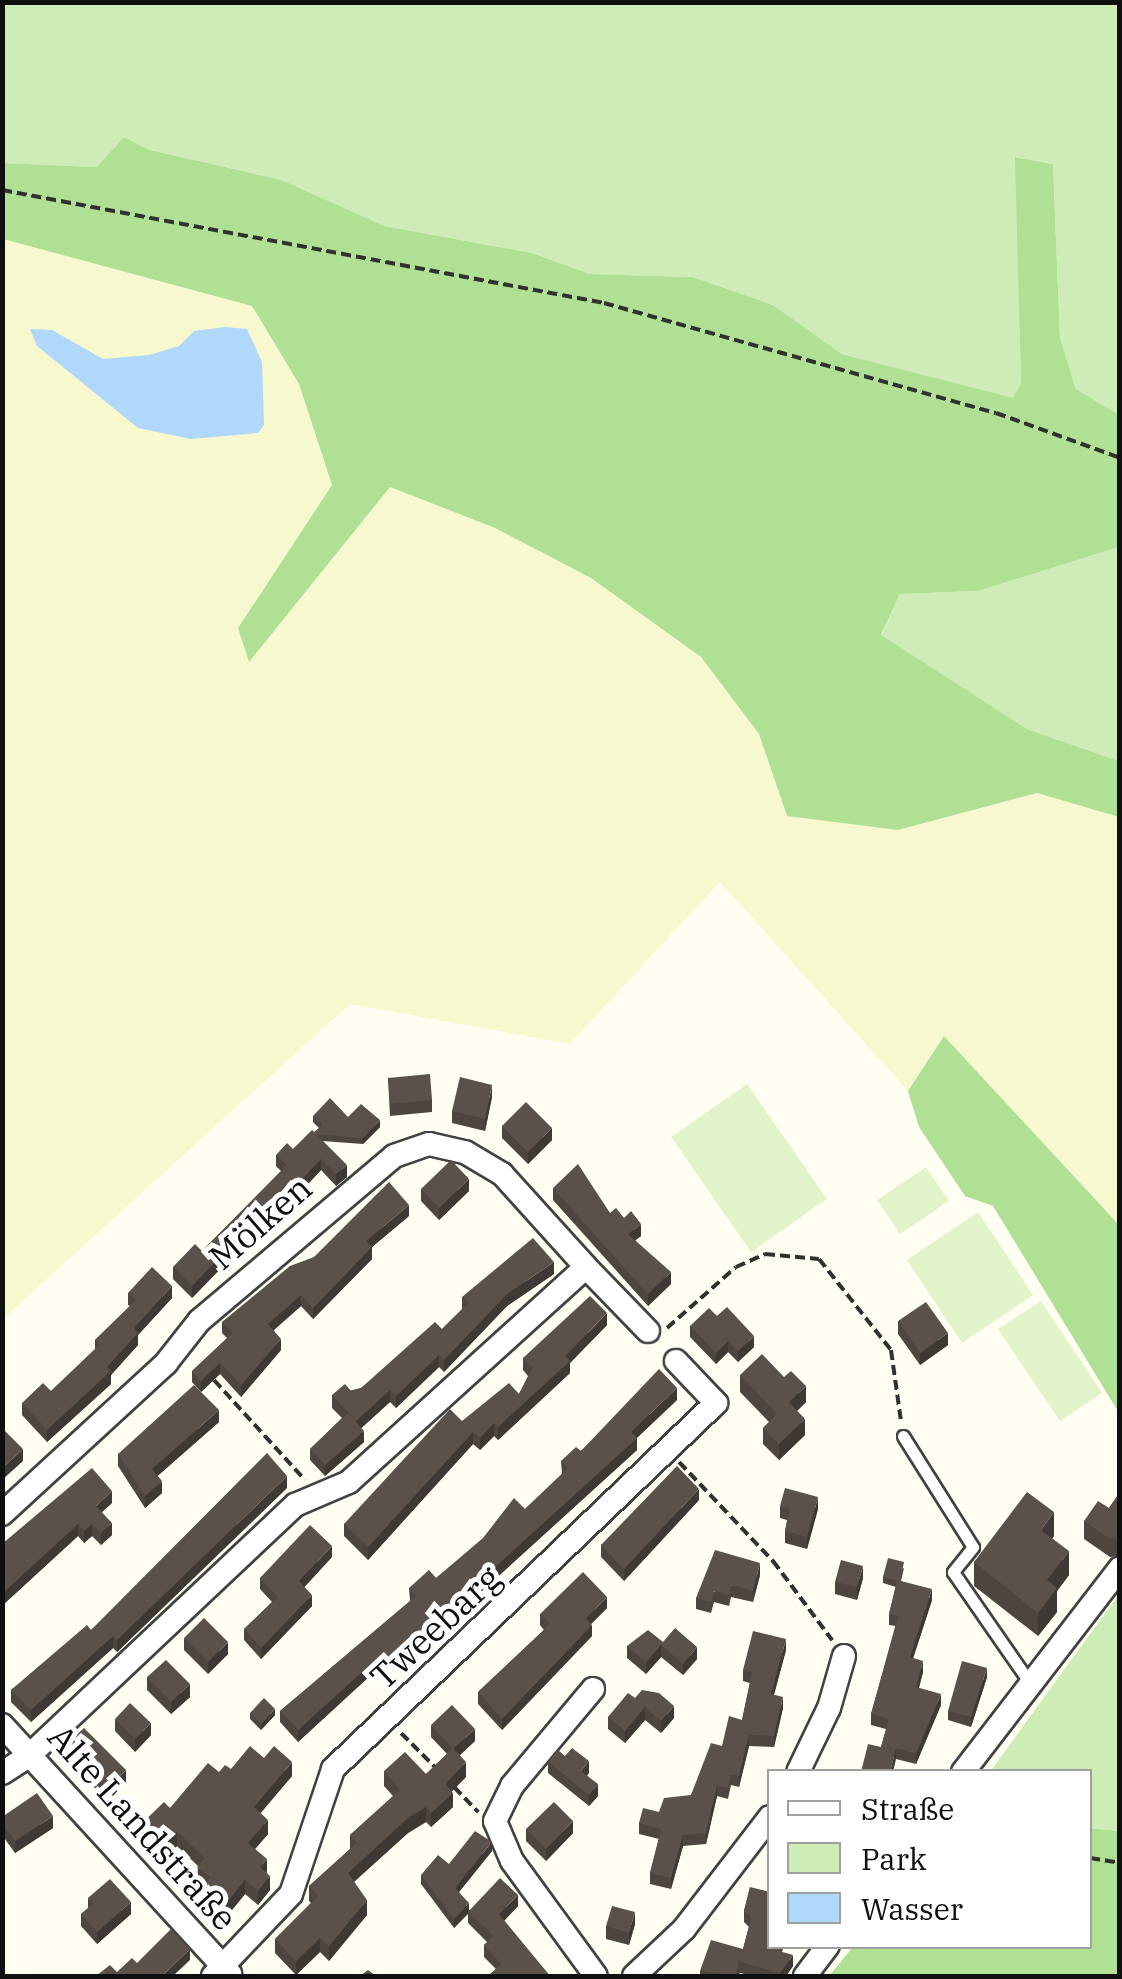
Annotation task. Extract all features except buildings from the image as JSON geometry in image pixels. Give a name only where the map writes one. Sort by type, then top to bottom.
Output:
[{"type":"street","name":"Mölken","points":[[2,1514],[166,1362],[199,1320],[394,1156],[430,1144],[465,1152],[502,1174],[652,1334]]},
{"type":"street","points":[[2,1773],[30,1755],[295,1505],[322,1498],[349,1482],[586,1267]]},
{"type":"street","name":"Tweebarg","points":[[223,1973],[291,1894],[324,1783],[670,1452],[716,1402],[676,1360]]},
{"type":"street","points":[[964,1769],[1120,1568]]},
{"type":"street","points":[[799,1769],[829,1708],[844,1656]]},
{"type":"street","points":[[593,1689],[512,1786],[495,1821],[512,1861],[596,1976]]},
{"type":"street","name":"Alte Landstraße","points":[[2,1725],[223,1973]]},
{"type":"street","points":[[634,1976],[684,1929],[767,1821]]},
{"type":"street","points":[[805,1976],[826,1949]]},
{"type":"lane","points":[[903,1436],[973,1546],[953,1572],[1030,1683]]},
{"type":"path","points":[[2,190],[604,303],[996,413],[1120,458]]},
{"type":"path","points":[[652,1334],[736,1266],[765,1254],[819,1259],[892,1350],[903,1436]]},
{"type":"path","points":[[206,1371],[322,1498]]},
{"type":"path","points":[[670,1452],[773,1560],[844,1656]]},
{"type":"path","points":[[388,1719],[440,1772]]},
{"type":"path","points":[[453,1786],[486,1820],[495,1821]]},
{"type":"path","points":[[1092,1858],[1120,1863]]},
{"type":"green space","points":[[3,3],[1119,3],[1119,415],[1076,389],[1060,338],[1053,164],[1016,157],[1021,383],[1013,399],[842,354],[773,305],[693,277],[590,274],[532,253],[383,226],[282,180],[150,150],[124,137],[98,167],[3,163]]},
{"type":"green space","points":[[124,137],[150,150],[282,180],[384,226],[532,253],[590,274],[693,277],[773,305],[842,354],[1013,398],[1021,383],[1015,157],[1053,164],[1060,338],[1076,389],[1119,415],[1119,547],[978,591],[900,594],[881,635],[1027,729],[1119,761],[1119,817],[1037,793],[898,830],[787,816],[759,734],[701,657],[591,578],[495,528],[390,487],[249,662],[238,628],[332,485],[299,384],[252,306],[3,239],[3,163],[97,167]]},
{"type":"green space","points":[[3,239],[252,306],[299,384],[332,485],[238,627],[249,661],[389,487],[495,528],[591,578],[701,657],[759,734],[787,816],[898,830],[1037,793],[1119,817],[1119,1225],[944,1036],[908,1091],[720,882],[570,1044],[350,1004],[3,1319]]},
{"type":"green space","points":[[1119,547],[1119,761],[1027,729],[881,636],[900,594],[978,591]]},
{"type":"green space","points":[[944,1036],[1119,1225],[1119,1413],[993,1206],[965,1196],[919,1127],[908,1091]]},
{"type":"green space","points":[[747,1084],[827,1199],[751,1252],[671,1137]]},
{"type":"green space","points":[[926,1167],[949,1201],[900,1234],[877,1200]]},
{"type":"green space","points":[[978,1212],[1033,1295],[962,1343],[907,1260]]},
{"type":"green space","points":[[1041,1301],[1102,1393],[1060,1421],[998,1329]]},
{"type":"green space","points":[[1119,1594],[1119,1831],[1092,1828],[1092,1769],[992,1769]]},
{"type":"green space","points":[[1092,1828],[1119,1831],[1119,1976],[829,1976],[851,1949],[1092,1949]]},
{"type":"water","points":[[30,329],[52,330],[103,359],[149,355],[179,346],[194,331],[247,329],[262,362],[264,425],[258,433],[191,439],[138,428],[37,346]]}]
